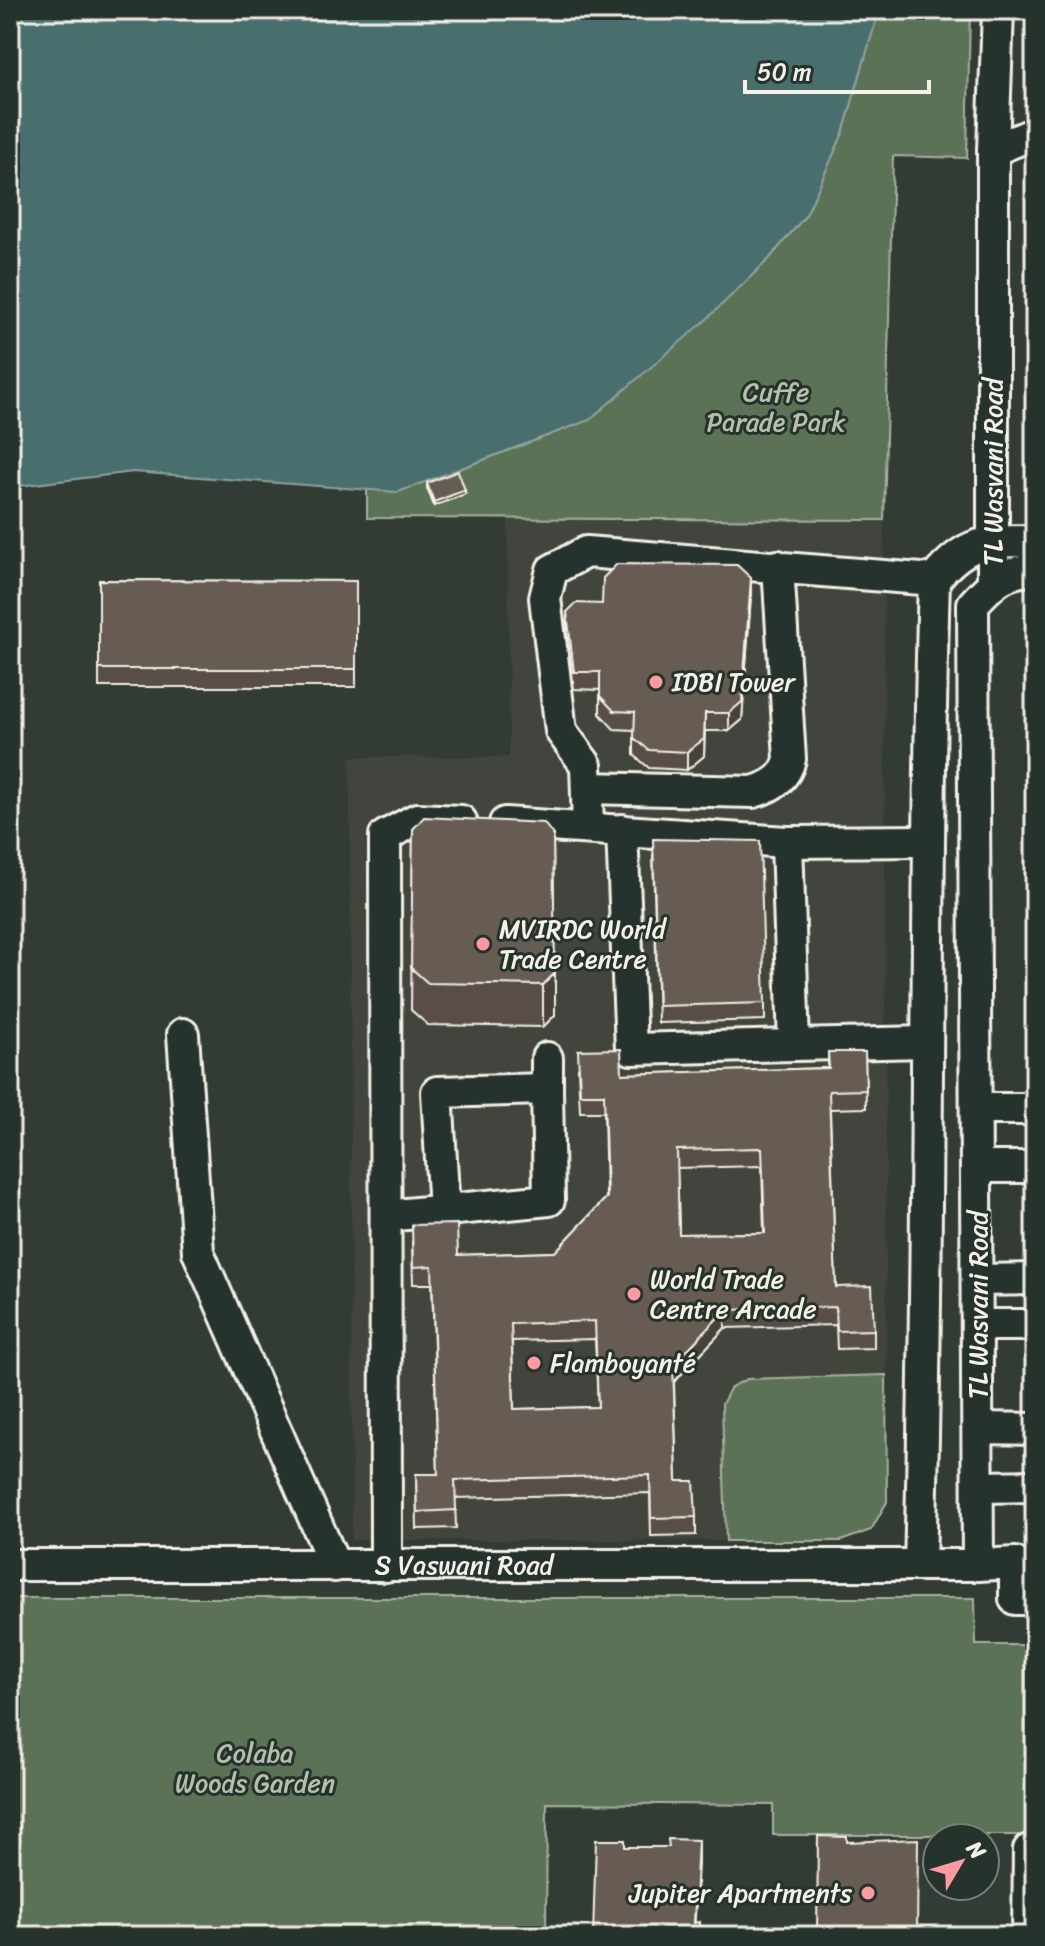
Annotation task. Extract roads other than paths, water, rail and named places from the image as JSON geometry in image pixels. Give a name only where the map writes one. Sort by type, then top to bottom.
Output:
[{"type":"street","name":"TL Wasvani Road","points":[[978,1565],[973,604],[993,582],[993,150],[998,10]]},
{"type":"street","points":[[993,150],[1035,133]]},
{"type":"street","points":[[588,827],[586,765],[561,731],[545,598],[552,570],[586,552],[934,580],[953,556],[968,547],[993,541],[1035,541]]},
{"type":"street","points":[[587,788],[753,792],[771,787],[781,776],[790,759],[778,566]]},
{"type":"street","points":[[993,582],[1012,570],[1035,570]]},
{"type":"street","name":"TL Wasvani Road","points":[[920,1564],[926,1350],[926,841],[934,580]]},
{"type":"street","points":[[386,1566],[385,836],[417,819],[588,827],[787,842],[926,841]]},
{"type":"street","points":[[622,830],[631,1049],[926,1042]]},
{"type":"street","points":[[787,842],[794,1045]]},
{"type":"street","points":[[183,1034],[198,1252],[335,1566]]},
{"type":"street","points":[[386,1216],[549,1200],[547,1058]]},
{"type":"street","points":[[444,1211],[437,1092],[547,1089]]},
{"type":"street","points":[[977,1109],[1035,1109]]},
{"type":"street","points":[[977,1167],[1035,1167]]},
{"type":"street","points":[[978,1280],[1035,1279]]},
{"type":"street","points":[[978,1325],[1035,1325]]},
{"type":"street","points":[[979,1428],[1035,1429]]},
{"type":"street","points":[[979,1487],[1035,1486]]},
{"type":"street","points":[[920,1564],[1015,1563],[1015,1599],[1035,1599]]},
{"type":"street","name":"S Vaswani Road","points":[[10,1565],[920,1564]]},
{"type":"street","points":[[1028,1936],[1029,1850],[1035,1851]]},
{"type":"water","points":[[10,10],[879,10],[843,133],[806,215],[769,259],[705,321],[589,420],[398,492],[133,472],[10,487]]},
{"type":"place","name":"IDBI Tower","points":[[656,682]]},
{"type":"place","name":"MVIRDC World Trade Centre","points":[[483,944]]},
{"type":"place","name":"World Trade Centre Arcade","points":[[634,1294]]},
{"type":"place","name":"Flamboyanté","points":[[534,1363]]},
{"type":"place","name":"Jupiter Apartments","points":[[868,1893]]},
{"type":"park label","name":"Cuffe Parade Park","points":[[776,407]]},
{"type":"park label","name":"Colaba Woods Garden","points":[[255,1768]]}]
